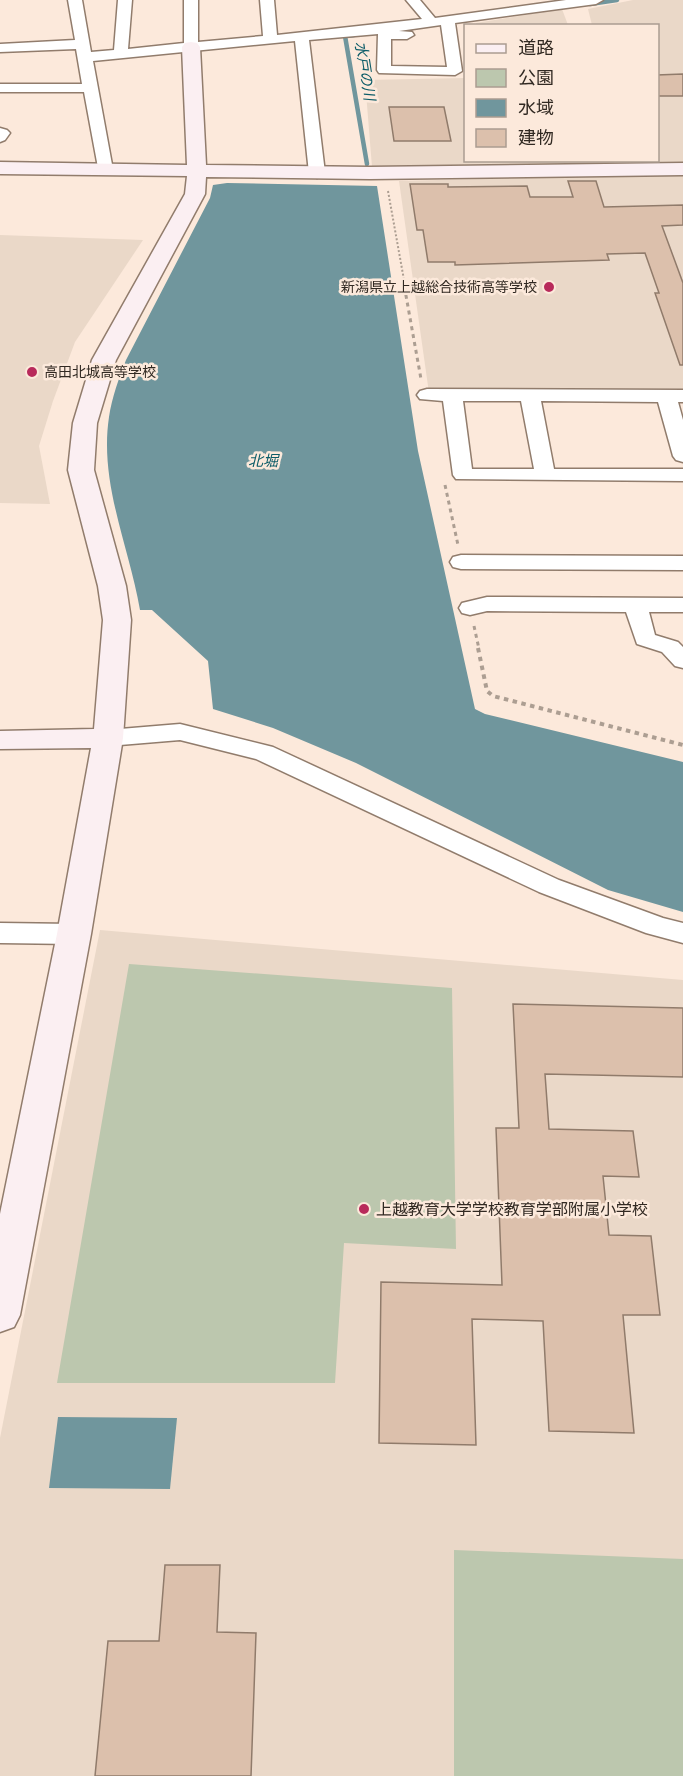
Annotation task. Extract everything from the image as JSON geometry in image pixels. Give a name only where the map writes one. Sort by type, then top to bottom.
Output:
[{"type":"street","points":[[75,0],[105,170]]},
{"type":"street","points":[[121,54],[125,0]]},
{"type":"street","points":[[0,1315],[74,934],[108,738],[117,620],[112,586],[81,470],[85,423],[104,360],[195,194],[197,172],[190,0]]},
{"type":"street","points":[[267,0],[270,40]]},
{"type":"street","points":[[413,0],[431,21]]},
{"type":"street","points":[[466,24],[596,0]]},
{"type":"street","points":[[0,48],[84,50],[121,54],[302,37],[431,21],[448,27]]},
{"type":"street","points":[[448,27],[455,71],[384,70],[384,35],[464,24]]},
{"type":"street","points":[[302,37],[317,173]]},
{"type":"street","points":[[0,88],[90,88]]},
{"type":"street","points":[[0,168],[317,173],[623,165],[683,169]]},
{"type":"street","points":[[427,395],[674,395],[683,456]]},
{"type":"street","points":[[452,395],[463,475],[683,475]]},
{"type":"street","points":[[530,395],[545,475]]},
{"type":"street","points":[[461,562],[683,563]]},
{"type":"street","points":[[470,608],[487,604],[683,605]]},
{"type":"street","points":[[636,605],[645,639],[670,647],[683,661]]},
{"type":"street","points":[[0,740],[108,738],[180,732],[264,753],[549,886],[656,926],[683,933]]},
{"type":"street","points":[[0,933],[74,934]]},
{"type":"path","points":[[387,190],[423,387],[427,395]]},
{"type":"shaded area","points":[[633,0],[683,0],[683,162],[631,163],[659,162],[659,24],[592,24],[588,9]]},
{"type":"shaded area","points":[[562,9],[568,24],[476,24]]},
{"type":"shaded area","points":[[464,78],[464,162],[614,163],[372,167],[365,80]]},
{"type":"shaded area","name":"新潟県立上越総合技術高等学校","points":[[683,174],[683,393],[429,393],[399,181]]},
{"type":"shaded area","name":"高田北城高等学校","points":[[0,235],[143,240],[75,342],[53,401],[39,446],[50,504],[0,503]]},
{"type":"shaded area","name":"上越教育大学学校教育学部附属小学校","points":[[100,930],[683,980],[683,1776],[0,1776],[0,1438]]},
{"type":"green space","points":[[129,964],[452,988],[456,1249],[344,1243],[335,1383],[57,1383]]},
{"type":"green space","points":[[454,1550],[683,1559],[683,1776],[454,1776]]},
{"type":"water","name":"北堀","points":[[227,183],[377,186],[418,451],[475,709],[485,714],[683,762],[683,912],[608,890],[356,763],[273,728],[213,709],[208,661],[152,610],[140,610],[108,466],[107,442],[110,410],[126,360],[210,198],[213,185]]},
{"type":"water","points":[[58,1417],[177,1418],[170,1489],[49,1488]]},
{"type":"building","points":[[683,74],[683,96],[659,96],[659,75]]},
{"type":"building","points":[[389,107],[444,107],[451,141],[394,141]]},
{"type":"building","points":[[568,181],[596,181],[604,207],[683,205],[683,225],[662,226],[683,283],[683,365],[680,365],[655,293],[659,293],[645,253],[607,254],[609,260],[455,265],[455,262],[428,262],[423,230],[417,230],[410,184],[448,184],[448,187],[527,186],[530,197],[573,197]]},
{"type":"building","points":[[513,1004],[683,1008],[683,1077],[545,1074],[549,1129],[633,1131],[639,1177],[603,1176],[609,1235],[651,1236],[660,1315],[623,1315],[634,1433],[549,1431],[543,1321],[472,1319],[476,1445],[379,1443],[381,1282],[502,1285],[496,1128],[519,1128]]},
{"type":"building","points":[[165,1565],[220,1565],[217,1632],[256,1633],[251,1776],[95,1776],[108,1641],[159,1641]]},
{"type":"waterway","name":"水戸の川","points":[[590,4],[617,0]]},
{"type":"waterway","name":"水戸の川","points":[[354,35],[345,36],[367,164]]},
{"type":"place","name":"新潟県立上越総合技術高等学校","points":[[549,287]]},
{"type":"place","name":"高田北城高等学校","points":[[32,372]]},
{"type":"place","name":"上越教育大学学校教育学部附属小学校","points":[[364,1209]]}]
